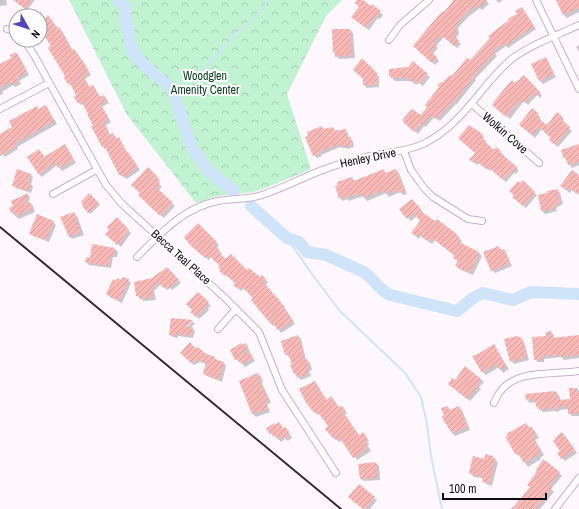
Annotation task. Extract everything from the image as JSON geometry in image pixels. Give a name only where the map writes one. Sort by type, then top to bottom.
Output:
[{"type":"street","points":[[390,40],[400,26],[429,0]]},
{"type":"street","points":[[536,0],[579,89]]},
{"type":"street","name":"Henley Drive","points":[[137,257],[158,236],[183,215],[199,206],[218,201],[261,196],[336,165],[370,156],[404,151],[430,140],[447,130],[508,63],[518,55],[579,25]]},
{"type":"street","name":"Becca Teal Place","points":[[29,48],[96,170],[106,185],[122,204],[259,332],[282,390],[336,473]]},
{"type":"street","points":[[0,109],[49,83]]},
{"type":"street","name":"Wolkin Cove","points":[[472,104],[539,163]]},
{"type":"street","points":[[404,151],[411,170],[424,188],[433,197],[468,219],[482,221]]},
{"type":"street","points":[[53,194],[96,170]]},
{"type":"street","points":[[218,329],[236,309]]},
{"type":"street","points":[[494,403],[500,392],[506,386],[523,376],[579,371]]},
{"type":"street","points":[[555,509],[579,478]]},
{"type":"green space","name":"Woodglen Amenity Center","points":[[69,0],[342,0],[326,16],[287,94],[311,169],[253,192],[218,196],[196,203],[127,115]]},
{"type":"building","points":[[13,0],[32,0],[26,8]]},
{"type":"building","points":[[357,0],[363,0],[371,6],[372,4],[381,11],[366,28],[351,17],[359,7],[355,3]]},
{"type":"building","points":[[454,0],[487,0],[478,8],[476,5],[465,14],[456,25],[456,31],[454,34],[459,41],[454,46],[441,35],[434,43],[436,45],[430,51],[437,57],[432,63],[413,46],[438,16],[443,11],[444,12]]},
{"type":"building","points":[[556,0],[579,0],[579,8],[563,15]]},
{"type":"building","points":[[522,7],[534,26],[505,46],[503,43],[493,51],[495,53],[473,76],[474,77],[453,103],[452,102],[436,119],[431,115],[414,132],[403,122],[403,119],[412,109],[421,115],[427,107],[425,105],[439,87],[437,86],[450,75],[452,76],[467,58],[470,60],[490,38],[488,36],[509,20],[508,19],[517,14],[515,11]]},
{"type":"building","points":[[48,15],[57,28],[59,27],[72,50],[74,49],[86,66],[89,72],[83,76],[89,87],[93,85],[100,97],[104,95],[107,100],[100,104],[109,119],[103,122],[109,135],[113,133],[116,139],[119,137],[126,152],[127,151],[138,167],[124,177],[122,174],[119,175],[106,149],[104,146],[102,147],[91,126],[93,125],[81,101],[77,103],[74,96],[76,95],[70,83],[68,84],[64,78],[65,76],[48,48],[51,46],[48,41]]},
{"type":"building","points":[[332,29],[350,29],[352,55],[335,57],[335,52],[333,52]]},
{"type":"building","points":[[16,52],[27,72],[17,78],[18,81],[12,85],[10,82],[0,88],[0,64],[11,58],[10,55]]},
{"type":"building","points":[[546,57],[554,74],[539,81],[531,64]]},
{"type":"building","points":[[361,59],[363,59],[377,73],[377,85],[363,85],[363,79],[353,70]]},
{"type":"building","points":[[413,61],[428,74],[419,84],[416,80],[413,83],[408,78],[391,78],[391,76],[389,76],[389,69],[408,67]]},
{"type":"building","points":[[524,75],[540,92],[536,96],[534,93],[524,103],[521,99],[506,117],[492,105],[512,80],[515,83]]},
{"type":"building","points":[[46,105],[54,121],[14,144],[16,146],[0,156],[0,134],[12,127],[9,121],[37,106],[38,109]]},
{"type":"building","points":[[532,108],[538,113],[538,118],[547,125],[557,112],[562,116],[560,118],[570,127],[555,145],[549,140],[551,138],[539,127],[532,135],[519,125]]},
{"type":"building","points":[[469,125],[481,133],[484,137],[483,140],[494,150],[496,147],[501,151],[500,153],[517,167],[503,180],[488,167],[486,169],[476,161],[474,163],[469,160],[475,153],[458,138]]},
{"type":"building","points":[[322,126],[323,129],[333,127],[334,131],[346,129],[347,138],[351,137],[352,145],[344,147],[343,145],[337,145],[313,156],[305,137],[308,136],[307,132]]},
{"type":"building","points":[[65,144],[74,160],[58,168],[55,162],[39,175],[27,157],[39,149],[44,157]]},
{"type":"building","points":[[579,144],[579,162],[568,165],[561,150]]},
{"type":"building","points":[[148,167],[158,177],[156,179],[160,183],[156,187],[173,203],[160,216],[138,195],[140,193],[131,185]]},
{"type":"building","points":[[17,169],[31,174],[28,182],[31,183],[28,191],[12,186]]},
{"type":"building","points":[[384,169],[385,173],[396,169],[405,191],[399,193],[398,190],[385,194],[384,190],[363,198],[361,193],[345,198],[345,196],[339,199],[335,186],[338,185],[337,182],[352,177],[354,181]]},
{"type":"building","points":[[572,170],[579,175],[579,191],[577,194],[569,188],[567,190],[560,186]]},
{"type":"building","points":[[523,180],[535,192],[523,206],[512,197],[514,195],[509,191],[518,181],[520,183]]},
{"type":"building","points":[[558,189],[560,202],[554,205],[555,209],[541,211],[538,195],[547,193],[547,191]]},
{"type":"building","points":[[28,193],[24,204],[30,202],[33,209],[16,216],[14,212],[11,213],[9,208],[13,206],[11,201]]},
{"type":"building","points":[[89,193],[99,203],[88,213],[82,206],[83,205],[81,202]]},
{"type":"building","points":[[412,199],[421,209],[419,210],[435,221],[437,219],[458,235],[457,236],[460,238],[457,241],[479,252],[470,273],[455,266],[458,261],[453,258],[454,255],[432,238],[429,242],[422,236],[417,234],[416,236],[411,233],[420,221],[414,213],[407,219],[399,209]]},
{"type":"building","points":[[74,212],[81,232],[69,237],[60,217]]},
{"type":"building","points":[[37,214],[54,221],[46,240],[29,234]]},
{"type":"building","points":[[117,217],[129,230],[122,238],[124,239],[117,245],[105,234],[109,230],[107,227]]},
{"type":"building","points":[[198,223],[217,242],[214,244],[219,250],[218,252],[226,259],[231,254],[247,270],[249,268],[260,277],[262,275],[266,279],[263,282],[280,301],[293,321],[278,330],[272,322],[270,323],[251,300],[253,298],[241,286],[238,289],[233,285],[235,283],[219,271],[221,270],[218,268],[220,266],[208,255],[205,258],[190,245],[184,237]]},
{"type":"building","points":[[92,244],[115,248],[114,255],[111,255],[108,266],[85,262],[86,257],[90,258]]},
{"type":"building","points":[[499,246],[500,250],[504,249],[510,263],[491,271],[483,252]]},
{"type":"building","points":[[167,267],[179,280],[168,288],[166,286],[164,288],[158,282],[152,288],[153,297],[140,299],[140,296],[136,296],[134,282],[152,278]]},
{"type":"building","points":[[123,277],[129,279],[119,301],[106,294],[113,279],[116,281],[117,278],[121,280]]},
{"type":"building","points":[[198,292],[209,302],[196,317],[190,312],[192,310],[186,304]]},
{"type":"building","points":[[171,318],[193,320],[186,327],[193,327],[191,336],[175,334],[175,336],[169,335]]},
{"type":"building","points":[[551,331],[552,338],[579,335],[579,355],[560,357],[560,355],[542,356],[542,359],[534,360],[532,337],[546,336],[546,332]]},
{"type":"building","points":[[298,335],[305,360],[307,359],[310,367],[307,368],[309,373],[297,378],[296,373],[294,374],[290,365],[292,364],[288,354],[285,355],[281,341]]},
{"type":"building","points":[[517,336],[522,338],[527,357],[510,362],[504,339]]},
{"type":"building","points":[[190,342],[196,349],[198,347],[206,354],[215,357],[214,359],[224,362],[219,380],[203,374],[206,362],[196,360],[191,363],[180,353]]},
{"type":"building","points":[[241,343],[242,345],[246,343],[248,348],[243,352],[244,354],[250,352],[253,358],[241,364],[239,359],[235,360],[230,350]]},
{"type":"building","points":[[494,344],[506,366],[500,370],[496,364],[482,373],[472,356]]},
{"type":"building","points":[[465,366],[481,379],[477,384],[479,385],[467,399],[448,384],[452,378],[455,380]]},
{"type":"building","points":[[258,373],[261,379],[259,380],[268,400],[265,401],[268,409],[252,414],[239,381]]},
{"type":"building","points":[[315,381],[326,400],[331,396],[339,407],[342,406],[345,410],[343,412],[359,435],[363,432],[367,438],[365,439],[365,443],[368,447],[357,456],[353,458],[340,438],[336,440],[332,435],[331,436],[325,429],[328,426],[317,411],[314,413],[305,401],[299,389]]},
{"type":"building","points":[[569,388],[577,388],[577,392],[579,392],[579,413],[568,414],[568,406],[557,407],[554,410],[552,408],[539,410],[539,407],[536,407],[535,399],[526,400],[525,394],[554,391],[556,391],[559,400],[570,399]]},
{"type":"building","points":[[448,406],[449,410],[459,406],[468,427],[452,433],[446,423],[445,424],[442,416],[444,415],[441,408]]},
{"type":"building","points":[[279,422],[283,428],[285,427],[289,431],[288,432],[290,435],[284,439],[282,436],[278,440],[274,434],[270,434],[266,429],[274,423],[275,425]]},
{"type":"building","points":[[526,423],[529,428],[531,426],[536,434],[532,436],[541,451],[536,454],[538,455],[524,463],[519,455],[515,454],[506,438],[508,433]]},
{"type":"building","points":[[562,432],[575,450],[561,459],[557,453],[560,451],[553,441]]},
{"type":"building","points":[[485,454],[495,458],[490,483],[482,482],[483,478],[470,474],[469,472],[473,456],[484,459]]},
{"type":"building","points":[[543,459],[560,472],[549,486],[552,488],[535,509],[512,509],[530,487],[527,485]]},
{"type":"building","points":[[376,462],[377,478],[360,479],[358,464]]},
{"type":"building","points":[[359,484],[375,497],[365,509],[348,497]]},
{"type":"waterway","points":[[118,0],[125,6],[132,51],[143,64],[170,87],[175,96],[192,148],[208,170],[234,191]]},
{"type":"waterway","points":[[170,87],[180,85],[205,68],[231,39],[257,15],[268,0]]},
{"type":"waterway","points":[[251,206],[287,238],[299,242],[307,252],[326,255],[364,272],[390,295],[457,311],[473,298],[483,293],[513,300],[531,292],[579,294]]},
{"type":"waterway","points":[[287,238],[340,311],[405,373],[421,397],[442,509]]},
{"type":"railway","points":[[0,227],[341,509]]}]
